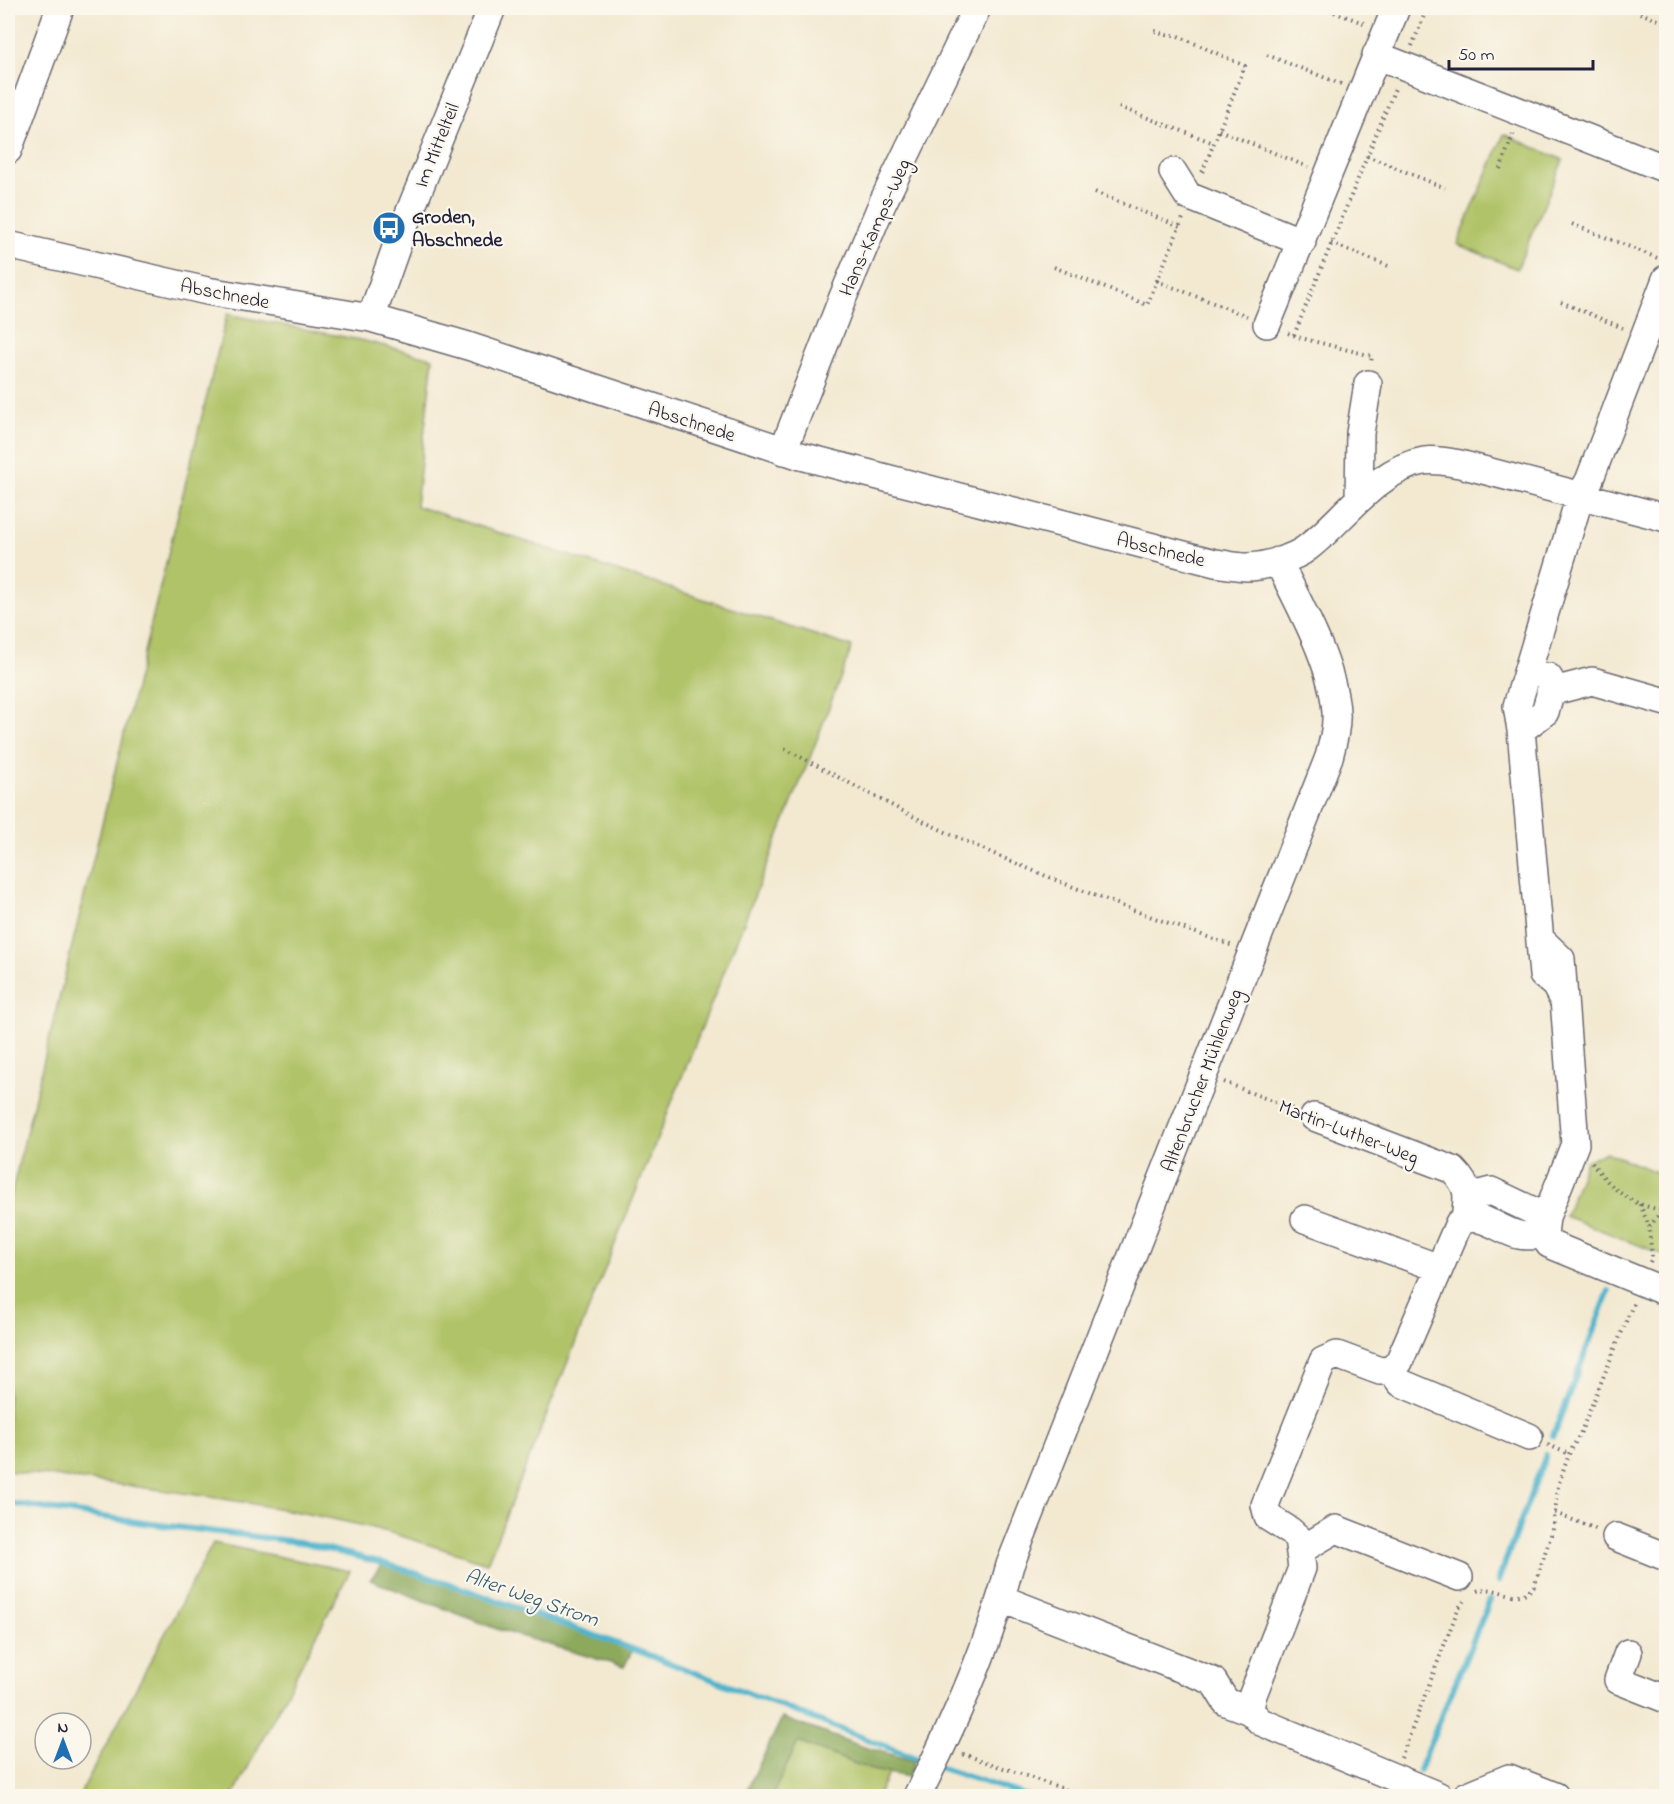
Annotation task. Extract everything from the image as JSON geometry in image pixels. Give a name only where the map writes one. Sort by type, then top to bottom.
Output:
[{"type":"street","points":[[8,150],[60,8]]},
{"type":"street","name":"Im Mittelteil","points":[[371,318],[402,231],[492,8]]},
{"type":"street","name":"Hans-Kamps-Weg","points":[[783,451],[882,204],[977,8]]},
{"type":"street","points":[[1267,324],[1396,8]]},
{"type":"street","points":[[1381,44],[1404,66],[1666,169]]},
{"type":"street","points":[[1173,172],[1188,196],[1302,242]]},
{"type":"street","name":"Abschnede","points":[[8,244],[207,291],[371,318],[468,346],[783,451],[1215,563],[1248,567],[1278,561],[1306,549],[1376,484],[1422,461],[1440,460],[1666,518]]},
{"type":"street","points":[[1666,279],[1589,481],[1580,496],[1517,706],[1540,939],[1561,959],[1575,1144],[1545,1226],[1549,1244],[1666,1292]]},
{"type":"street","points":[[1359,499],[1360,433],[1368,384]]},
{"type":"street","name":"Altenbrucher Mühlenweg","points":[[931,1769],[1002,1599],[1011,1564],[1329,757],[1336,729],[1331,678],[1278,561]]},
{"type":"street","points":[[1521,730],[1545,711],[1551,692],[1552,685],[1533,652]]},
{"type":"street","points":[[1551,692],[1592,681],[1666,702]]},
{"type":"street","name":"Martin-Luther-Weg","points":[[1314,1117],[1453,1170],[1464,1181],[1467,1208]]},
{"type":"street","points":[[1250,1711],[1252,1697],[1302,1568],[1298,1538],[1268,1517],[1265,1505],[1323,1361],[1337,1355],[1380,1371],[1391,1370],[1399,1362],[1467,1208],[1478,1218],[1520,1235],[1545,1226]]},
{"type":"street","points":[[1305,1219],[1439,1268]]},
{"type":"street","points":[[1391,1370],[1401,1383],[1529,1437]]},
{"type":"street","points":[[1300,1550],[1336,1529],[1459,1577]]},
{"type":"street","points":[[1616,1537],[1666,1557]]},
{"type":"street","points":[[1002,1599],[1213,1681],[1226,1702],[1250,1711],[1261,1722],[1439,1797]]},
{"type":"street","points":[[1629,1653],[1618,1680],[1666,1699]]},
{"type":"street","points":[[1466,1797],[1509,1778],[1555,1797]]},
{"type":"path","points":[[1323,8],[1381,44]]},
{"type":"path","points":[[1368,384],[1372,356],[1295,336],[1427,8]]},
{"type":"path","points":[[1640,13],[1666,23]]},
{"type":"path","points":[[1054,267],[1147,305],[1245,66],[1176,35],[1155,31]]},
{"type":"path","points":[[1268,55],[1361,92]]},
{"type":"path","points":[[1119,106],[1214,142]]},
{"type":"path","points":[[1500,169],[1522,112]]},
{"type":"path","points":[[1219,130],[1328,176]]},
{"type":"path","points":[[1366,156],[1445,188]]},
{"type":"path","points":[[1095,192],[1180,227]]},
{"type":"path","points":[[1572,224],[1666,261]]},
{"type":"path","points":[[1331,243],[1388,266]]},
{"type":"path","points":[[1157,281],[1267,324]]},
{"type":"path","points":[[1562,302],[1644,336]]},
{"type":"path","points":[[785,749],[927,823],[1002,856],[1155,919],[1251,952]]},
{"type":"path","name":"Martin-Luther-Weg","points":[[1216,1079],[1314,1117]]},
{"type":"path","points":[[1591,1161],[1608,1184],[1626,1198],[1666,1211]]},
{"type":"path","points":[[1640,1203],[1649,1228],[1651,1246]]},
{"type":"path","points":[[1649,1228],[1659,1214],[1666,1211]]},
{"type":"path","points":[[1394,1778],[1463,1601],[1473,1592],[1486,1588],[1510,1595],[1529,1592],[1538,1578],[1553,1529],[1557,1486],[1637,1293]]},
{"type":"path","points":[[1555,1513],[1616,1537]]},
{"type":"path","points":[[931,1769],[1084,1797]]},
{"type":"green space","points":[[1504,134],[1563,160],[1517,269],[1457,244]]},
{"type":"green space","points":[[227,314],[365,341],[433,358],[416,506],[852,647],[811,755],[487,1563],[369,1527],[279,1508],[144,1487],[8,1471],[8,1207]]},
{"type":"green space","points":[[1606,1152],[1666,1176],[1666,1256],[1565,1216],[1586,1161]]},
{"type":"green space","points":[[213,1543],[350,1571],[233,1796],[79,1796]]},
{"type":"green space","points":[[383,1563],[444,1582],[633,1649],[624,1667],[497,1629],[370,1580]]},
{"type":"green space","points":[[782,1718],[864,1747],[915,1761],[908,1777],[872,1770],[798,1742],[772,1796],[744,1796]]},
{"type":"green space","points":[[798,1742],[872,1770],[889,1773],[877,1796],[772,1796]]},
{"type":"waterway","points":[[1553,1436],[1609,1291]]},
{"type":"waterway","points":[[1498,1581],[1546,1455]]},
{"type":"waterway","name":"Alter Weg Strom","points":[[8,1503],[299,1542],[383,1563],[444,1582],[641,1652],[926,1762]]},
{"type":"waterway","points":[[1419,1770],[1490,1600]]},
{"type":"waterway","name":"Alter Weg Strom","points":[[938,1767],[1027,1796]]},
{"type":"place","name":"Groden, Abschnede","points":[[389,228]]}]
